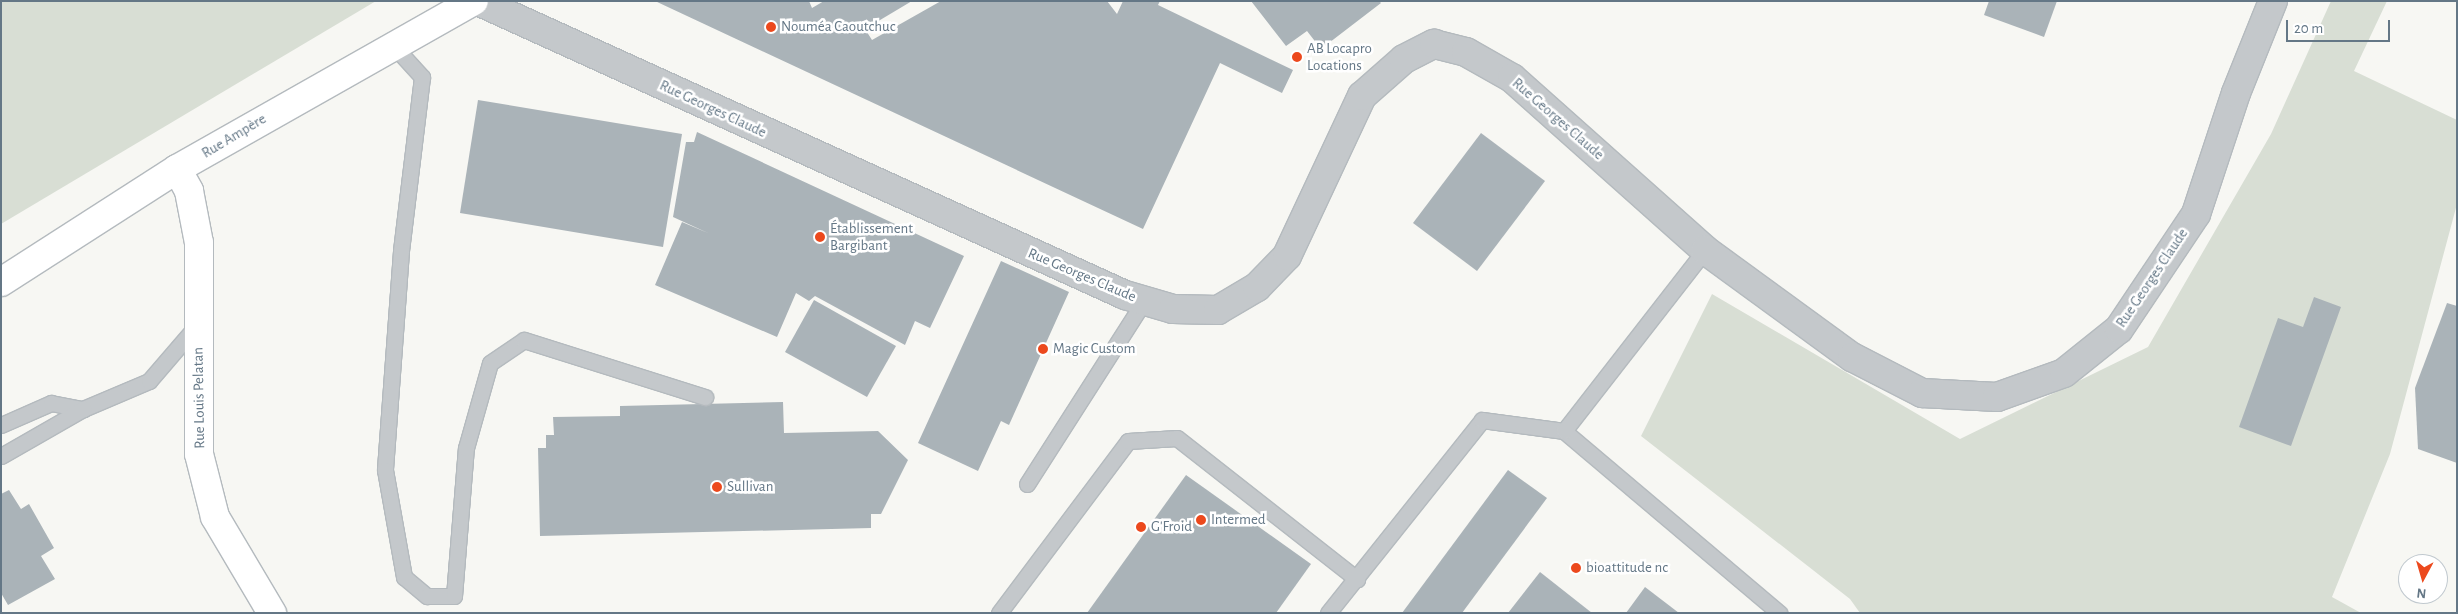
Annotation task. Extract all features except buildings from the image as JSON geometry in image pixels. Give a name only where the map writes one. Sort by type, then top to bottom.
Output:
[{"type":"main road","name":"Rue Ampère","points":[[1,282],[177,169],[392,44],[474,1]]},
{"type":"main road","name":"Rue Louis Pelatan","points":[[177,169],[189,191],[199,243],[200,454],[215,517],[272,613]]},
{"type":"street","name":"Rue Georges Claude","points":[[478,1],[1144,301],[1173,309],[1218,310],[1257,287],[1287,256],[1362,96],[1404,59],[1434,44],[1466,52],[1512,78],[1704,250],[1852,358],[1922,393],[1997,397],[2064,373],[2119,329],[2196,214],[2236,93],[2273,1]]},
{"type":"lane","points":[[392,44],[422,77],[402,251],[385,470],[404,577],[427,596],[454,596],[466,448],[490,363],[524,340],[705,397]]},
{"type":"lane","points":[[1564,431],[1704,250]]},
{"type":"lane","points":[[1027,484],[1144,301]]},
{"type":"lane","points":[[1,456],[83,409],[149,381],[199,323]]},
{"type":"lane","points":[[1,425],[51,403],[83,409]]},
{"type":"lane","points":[[1328,613],[1358,579],[1482,420],[1564,431],[1779,613]]},
{"type":"lane","points":[[999,613],[1128,441],[1177,438],[1358,579]]},
{"type":"shaded area","points":[[1,1],[376,1],[1,224]]},
{"type":"shaded area","points":[[2331,1],[2387,1],[2354,71],[2457,120],[2457,204],[2390,454],[2332,597],[2361,613],[1860,613],[1850,599],[1641,436],[1712,294],[1960,439],[2148,347],[2271,134]]},
{"type":"place","name":"Nouméa Caoutchuc","points":[[771,27]]},
{"type":"place","name":"AB Locapro Locations","points":[[1297,57]]},
{"type":"place","name":"Établissement Bargibant","points":[[820,237]]},
{"type":"place","name":"Magic Custom","points":[[1043,349]]},
{"type":"place","name":"Sullivan","points":[[717,487]]},
{"type":"place","name":"Intermed","points":[[1201,520]]},
{"type":"place","name":"G'Froid","points":[[1141,527]]},
{"type":"place","name":"bioattitude nc","points":[[1576,568]]}]
